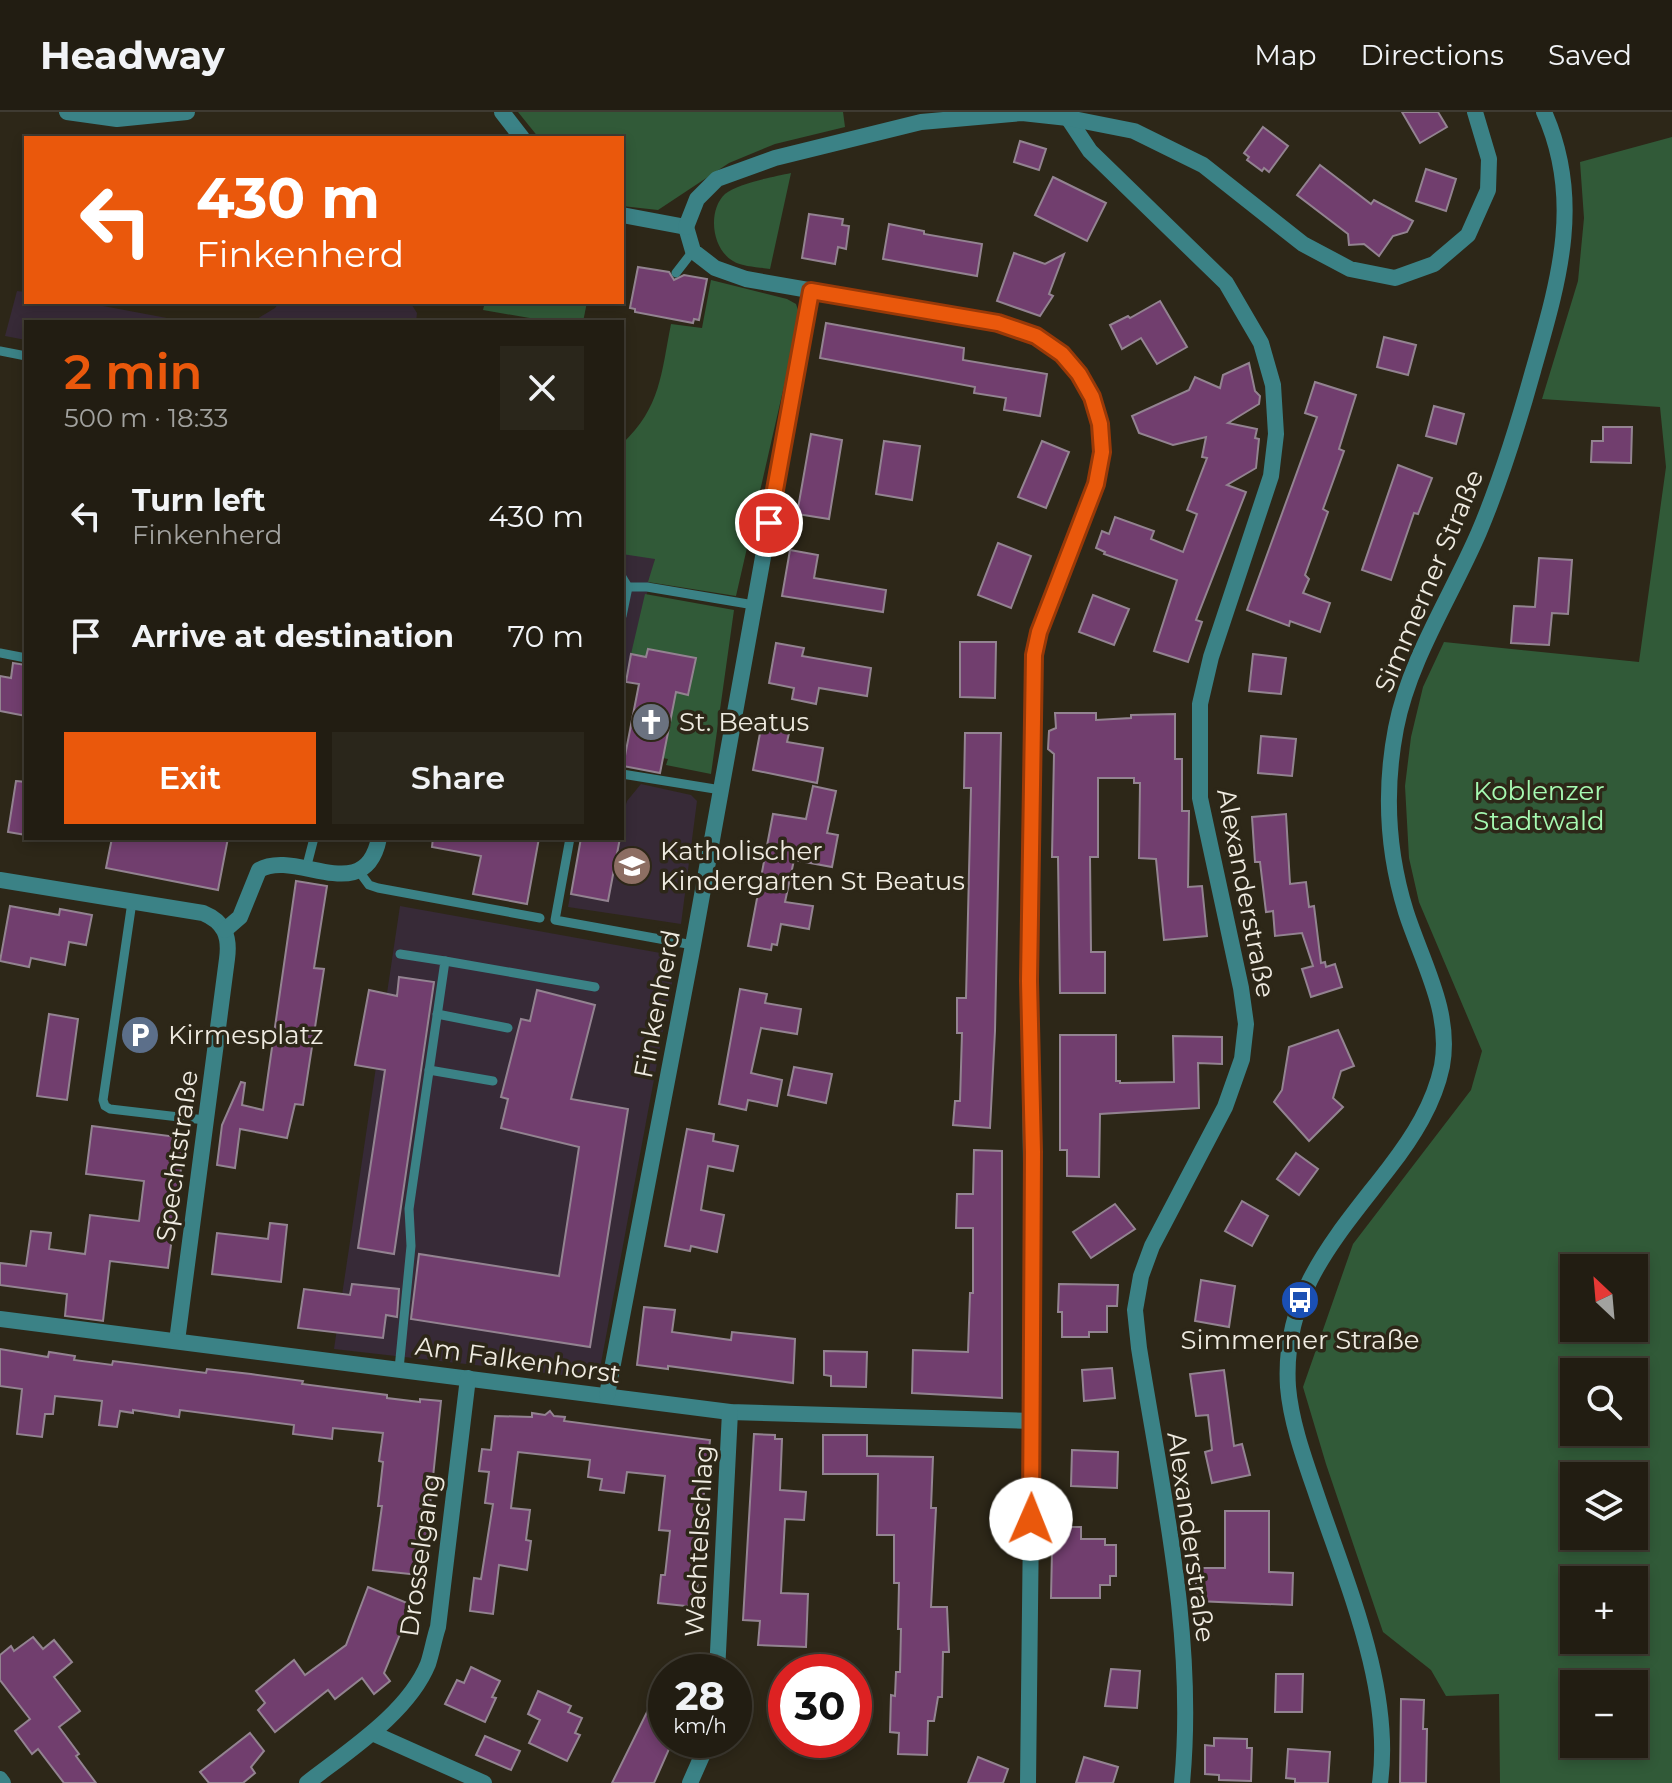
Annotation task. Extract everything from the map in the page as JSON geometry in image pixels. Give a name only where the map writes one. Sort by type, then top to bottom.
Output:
[{"type":"street","points":[[67,112],[117,119],[187,112]]},
{"type":"street","points":[[502,112],[520,136]]},
{"type":"street","points":[[1028,1783],[1033,1152],[1029,981],[1034,655],[1039,632],[1096,484],[1102,452],[1100,424],[1092,397],[1079,374],[1062,354],[1036,336],[998,323],[746,279],[715,268],[693,251],[686,227],[697,199],[717,179],[775,158],[921,122],[1022,113],[1134,131],[1203,165],[1303,244],[1350,269],[1395,278],[1434,264],[1468,235],[1488,190],[1489,175],[1489,159],[1475,112]]},
{"type":"street","name":"Simmerner Straße","points":[[1380,1783],[1382,1765],[1377,1696],[1365,1641],[1303,1455],[1288,1392],[1288,1350],[1300,1300],[1324,1254],[1411,1140],[1433,1098],[1442,1065],[1444,1042],[1433,982],[1406,912],[1393,861],[1388,825],[1389,774],[1397,723],[1409,682],[1480,529],[1516,431],[1559,280],[1566,221],[1563,170],[1544,112]]},
{"type":"street","name":"Alexanderstraße","points":[[1068,118],[1090,151],[1226,283],[1261,343],[1273,385],[1276,434],[1271,476],[1211,657],[1200,704],[1200,798],[1241,988],[1246,1024],[1242,1059],[1225,1107],[1152,1246],[1141,1276],[1135,1310],[1183,1623],[1187,1730],[1182,1783]]},
{"type":"street","points":[[624,215],[686,227]]},
{"type":"street","name":"Finkenherd","points":[[607,1395],[693,945],[811,291]]},
{"type":"street","points":[[0,880],[203,913],[219,922],[225,930],[240,917],[259,870],[277,863],[343,875],[358,870],[371,859],[378,840]]},
{"type":"street","name":"Spechtstraße","points":[[177,1341],[228,948],[225,930]]},
{"type":"street","name":"Am Falkenhorst","points":[[0,1319],[730,1412],[1032,1421]]},
{"type":"street","name":"Drosselgang","points":[[307,1783],[372,1733],[410,1695],[427,1665],[438,1627],[468,1378]]},
{"type":"street","name":"Wachtelschlag","points":[[718,1654],[730,1412]]},
{"type":"street","points":[[372,1733],[484,1783]]},
{"type":"street","points":[[690,1783],[701,1758]]},
{"type":"lane","points":[[676,273],[693,251]]},
{"type":"lane","points":[[0,351],[24,356]]},
{"type":"lane","points":[[624,580],[628,587],[624,606]]},
{"type":"lane","points":[[628,587],[647,587],[754,605]]},
{"type":"lane","points":[[0,653],[24,658]]},
{"type":"lane","points":[[624,774],[721,790]]},
{"type":"lane","points":[[306,869],[313,840]]},
{"type":"lane","points":[[570,840],[555,920],[693,945]]},
{"type":"lane","points":[[358,870],[369,885],[378,888],[540,918]]},
{"type":"lane","points":[[132,902],[103,1100],[105,1106],[205,1120]]},
{"type":"lane","points":[[400,954],[595,987]]},
{"type":"lane","points":[[399,1369],[411,1246],[409,1209],[445,961]]},
{"type":"lane","points":[[437,1014],[508,1028]]},
{"type":"lane","points":[[429,1070],[493,1081]]},
{"type":"shaded area","points":[[17,291],[24,292],[24,304],[93,304],[177,320],[24,320],[24,340],[5,336]]},
{"type":"shaded area","points":[[278,304],[411,304],[417,313],[416,320],[255,320]]},
{"type":"shaded area","points":[[624,468],[655,559],[624,693]]},
{"type":"shaded area","name":"Katholischer Kindergarten St Beatus","points":[[641,784],[691,795],[697,801],[681,924],[568,907],[581,840],[624,840],[627,801]]},
{"type":"shaded area","points":[[400,906],[666,954],[673,959],[675,967],[601,1363],[593,1373],[580,1377],[334,1349]]},
{"type":"green space","points":[[518,112],[843,112],[845,127],[775,144],[729,163],[658,210],[624,206],[624,136],[537,136]]},
{"type":"green space","name":"Koblenzer Stadtwald","points":[[1672,137],[1672,1783],[1500,1783],[1499,1694],[1446,1696],[1431,1670],[1383,1632],[1303,1387],[1353,1244],[1471,1090],[1482,1051],[1419,902],[1409,858],[1405,786],[1411,737],[1423,687],[1444,642],[1639,662],[1666,467],[1660,407],[1542,399],[1578,281],[1584,218],[1580,162]]},
{"type":"green space","points":[[791,173],[770,269],[733,261],[716,239],[714,220],[719,201],[738,187]]},
{"type":"green space","points":[[711,280],[787,299],[796,304],[800,316],[736,596],[648,582],[655,559],[624,554],[624,442],[645,417],[652,403],[671,324],[702,328]]},
{"type":"green space","points":[[484,304],[587,304],[583,320],[541,320],[483,310]]},
{"type":"green space","points":[[645,594],[734,610],[711,774],[666,765],[668,759],[663,758],[676,692],[689,694],[695,659],[648,649],[646,657],[631,654]]},
{"type":"building","points":[[1402,112],[1438,112],[1447,127],[1420,143]]},
{"type":"building","points":[[1263,127],[1288,146],[1269,172],[1264,168],[1262,171],[1247,160],[1249,157],[1244,153]]},
{"type":"building","points":[[1020,141],[1046,149],[1039,170],[1014,162]]},
{"type":"building","points":[[1320,165],[1371,204],[1374,200],[1413,221],[1407,232],[1393,236],[1379,256],[1364,244],[1349,245],[1348,234],[1297,195]]},
{"type":"building","points":[[1426,169],[1456,179],[1446,211],[1416,201]]},
{"type":"building","points":[[1053,177],[1106,203],[1087,241],[1035,215]]},
{"type":"building","points":[[809,214],[843,219],[842,225],[849,226],[846,249],[838,247],[835,264],[802,258]]},
{"type":"building","points":[[889,224],[924,231],[924,234],[982,244],[977,276],[883,259]]},
{"type":"building","points":[[1014,253],[1045,264],[1064,254],[1049,294],[1053,296],[1040,316],[997,301]]},
{"type":"building","points":[[638,267],[669,272],[674,280],[684,275],[707,279],[699,320],[694,319],[693,323],[635,312],[630,308]]},
{"type":"building","points":[[1160,301],[1187,347],[1157,364],[1141,338],[1122,349],[1110,325]]},
{"type":"building","points":[[826,323],[964,348],[963,360],[1047,374],[1040,416],[1004,410],[1006,398],[974,393],[975,387],[820,358]]},
{"type":"building","points":[[1384,337],[1416,345],[1408,375],[1377,367]]},
{"type":"building","points":[[1249,363],[1255,391],[1260,396],[1259,404],[1228,423],[1257,429],[1256,468],[1227,485],[1246,492],[1196,620],[1202,622],[1188,662],[1154,651],[1177,580],[1104,554],[1096,548],[1102,531],[1109,534],[1115,517],[1154,531],[1151,539],[1183,552],[1197,514],[1187,510],[1207,458],[1202,457],[1206,437],[1173,445],[1139,433],[1132,416],[1189,390],[1195,377],[1220,388],[1223,375]]},
{"type":"building","points":[[1315,382],[1356,395],[1339,449],[1344,451],[1323,509],[1328,512],[1305,575],[1309,579],[1303,593],[1330,603],[1320,632],[1290,621],[1289,626],[1247,610],[1317,417],[1305,413]]},
{"type":"building","points":[[1434,406],[1464,414],[1456,444],[1426,436]]},
{"type":"building","points":[[1603,427],[1632,427],[1631,463],[1591,462],[1592,441],[1603,441]]},
{"type":"building","points":[[811,434],[842,440],[829,519],[797,514]]},
{"type":"building","points":[[884,441],[920,446],[912,500],[876,494]]},
{"type":"building","points":[[1042,441],[1069,452],[1046,508],[1018,497]]},
{"type":"building","points":[[1398,465],[1432,478],[1418,514],[1414,513],[1391,580],[1362,570]]},
{"type":"building","points":[[998,543],[1031,556],[1011,608],[978,595]]},
{"type":"building","points":[[790,550],[818,555],[814,578],[886,590],[883,612],[782,596]]},
{"type":"building","points":[[1539,558],[1572,560],[1568,614],[1552,613],[1549,645],[1511,643],[1514,606],[1535,607]]},
{"type":"building","points":[[1093,595],[1129,609],[1114,645],[1079,632]]},
{"type":"building","points":[[960,642],[996,642],[995,698],[960,697]]},
{"type":"building","points":[[776,643],[804,648],[802,656],[871,668],[867,696],[819,688],[816,704],[792,699],[794,688],[769,683]]},
{"type":"building","name":"St. Beatus","points":[[648,649],[696,658],[688,695],[676,692],[660,773],[624,766],[639,684],[626,682],[631,654],[646,657]]},
{"type":"building","points":[[1253,654],[1286,658],[1281,694],[1249,691]]},
{"type":"building","points":[[13,663],[24,665],[24,716],[0,711],[0,676],[11,678]]},
{"type":"building","points":[[1055,713],[1096,713],[1096,720],[1175,714],[1175,759],[1182,759],[1182,811],[1189,811],[1188,887],[1202,886],[1207,936],[1164,940],[1156,859],[1139,858],[1140,783],[1134,783],[1134,778],[1098,778],[1098,857],[1090,857],[1091,952],[1105,952],[1105,993],[1060,993],[1058,857],[1052,857],[1054,754],[1048,749],[1049,731],[1056,728]]},
{"type":"building","points":[[761,728],[789,733],[787,742],[823,748],[817,783],[753,770]]},
{"type":"building","points":[[965,733],[1001,733],[990,1128],[953,1125],[955,1101],[960,1101],[962,1033],[957,1033],[957,998],[966,998],[971,788],[964,788]]},
{"type":"building","points":[[1261,736],[1296,739],[1292,776],[1258,773]]},
{"type":"building","points":[[16,781],[24,782],[24,835],[8,832]]},
{"type":"building","points":[[813,786],[836,791],[827,833],[838,835],[832,867],[794,860],[785,902],[813,906],[809,929],[781,924],[777,945],[772,944],[771,950],[748,946],[773,814],[806,819]]},
{"type":"building","points":[[1286,814],[1290,884],[1306,882],[1309,907],[1314,906],[1321,963],[1325,962],[1326,967],[1335,964],[1342,987],[1311,997],[1302,969],[1313,966],[1302,933],[1275,936],[1273,911],[1266,912],[1260,862],[1255,862],[1252,817]]},
{"type":"building","points":[[112,840],[228,840],[218,890],[106,868]]},
{"type":"building","points":[[433,840],[539,840],[527,904],[473,894],[481,856],[432,847]]},
{"type":"building","points":[[581,840],[620,840],[608,901],[571,894]]},
{"type":"building","points":[[296,881],[327,886],[314,968],[324,969],[303,1105],[295,1104],[287,1138],[240,1129],[235,1168],[217,1165],[222,1125],[241,1082],[245,1083],[242,1105],[263,1110]]},
{"type":"building","points":[[10,906],[59,915],[60,909],[92,915],[86,945],[69,942],[65,965],[31,958],[29,967],[0,961]]},
{"type":"building","points":[[399,977],[434,982],[394,1254],[358,1248],[385,1070],[355,1065],[369,990],[397,996]]},
{"type":"building","points":[[740,989],[767,994],[765,1003],[801,1009],[797,1034],[761,1028],[751,1073],[782,1080],[777,1106],[748,1100],[746,1110],[719,1104]]},
{"type":"building","points":[[537,990],[595,1005],[571,1099],[628,1109],[590,1347],[411,1319],[419,1254],[559,1276],[579,1147],[501,1128],[508,1099],[501,1097],[521,1019],[530,1021]]},
{"type":"building","points":[[49,1014],[78,1019],[67,1100],[37,1096]]},
{"type":"building","points":[[1338,1030],[1354,1066],[1341,1071],[1333,1098],[1343,1107],[1309,1141],[1274,1102],[1282,1090],[1289,1047]]},
{"type":"building","points":[[1060,1035],[1116,1035],[1116,1081],[1120,1083],[1174,1082],[1173,1036],[1222,1037],[1222,1064],[1198,1063],[1199,1108],[1100,1114],[1099,1177],[1067,1176],[1067,1150],[1060,1150]]},
{"type":"building","points":[[794,1067],[832,1074],[826,1103],[788,1095]]},
{"type":"building","points":[[92,1126],[185,1138],[168,1268],[110,1261],[103,1321],[65,1316],[67,1294],[0,1285],[0,1263],[26,1266],[31,1231],[51,1233],[49,1249],[85,1254],[90,1215],[139,1221],[144,1181],[86,1174]]},
{"type":"building","points":[[687,1129],[714,1134],[713,1141],[738,1146],[733,1171],[708,1166],[701,1210],[724,1215],[717,1252],[691,1246],[690,1251],[665,1246]]},
{"type":"building","points":[[974,1150],[1002,1151],[1002,1398],[912,1393],[913,1350],[968,1352],[970,1293],[973,1293],[973,1228],[956,1228],[957,1194],[973,1194]]},
{"type":"building","points":[[1296,1153],[1318,1169],[1299,1195],[1277,1179]]},
{"type":"building","points":[[1242,1201],[1268,1216],[1252,1246],[1225,1231]]},
{"type":"building","points":[[1115,1204],[1135,1229],[1091,1258],[1073,1232]]},
{"type":"building","points":[[270,1223],[287,1225],[281,1282],[212,1274],[217,1233],[268,1239]]},
{"type":"building","points":[[1201,1280],[1235,1286],[1229,1327],[1195,1321]]},
{"type":"building","points":[[352,1284],[399,1289],[397,1317],[386,1315],[383,1338],[298,1328],[304,1289],[350,1295]]},
{"type":"building","points":[[1059,1284],[1118,1285],[1117,1306],[1107,1306],[1107,1332],[1089,1332],[1089,1337],[1062,1337],[1062,1312],[1058,1312]]},
{"type":"building","points":[[644,1307],[675,1310],[672,1332],[731,1340],[732,1332],[795,1339],[793,1383],[668,1366],[668,1369],[637,1365]]},
{"type":"building","points":[[0,1349],[48,1357],[49,1352],[75,1356],[74,1360],[112,1365],[113,1361],[206,1373],[207,1369],[251,1374],[387,1395],[387,1398],[441,1401],[427,1534],[419,1575],[373,1570],[382,1506],[378,1506],[383,1433],[333,1428],[332,1439],[293,1434],[294,1425],[180,1410],[179,1417],[120,1411],[117,1427],[99,1425],[102,1401],[55,1396],[53,1414],[45,1414],[42,1437],[17,1434],[22,1389],[0,1386]]},
{"type":"building","points":[[824,1351],[867,1352],[866,1387],[831,1386],[831,1376],[824,1375]]},
{"type":"building","points":[[1112,1368],[1115,1398],[1084,1401],[1082,1370]]},
{"type":"building","points":[[1224,1370],[1234,1446],[1242,1444],[1250,1475],[1212,1483],[1205,1452],[1212,1450],[1208,1415],[1196,1416],[1190,1374]]},
{"type":"building","points":[[550,1411],[554,1416],[565,1417],[564,1421],[710,1440],[694,1581],[698,1582],[695,1607],[658,1603],[670,1531],[659,1530],[665,1476],[627,1472],[624,1493],[600,1490],[602,1479],[588,1477],[590,1460],[518,1452],[511,1508],[530,1510],[526,1540],[531,1541],[527,1570],[499,1565],[493,1614],[470,1611],[474,1578],[481,1579],[493,1504],[485,1503],[489,1472],[479,1471],[482,1449],[491,1450],[495,1416],[532,1417],[532,1413],[545,1415]]},
{"type":"building","points":[[754,1434],[775,1435],[775,1439],[782,1439],[780,1490],[806,1492],[804,1520],[785,1519],[781,1593],[808,1594],[806,1647],[758,1645],[760,1621],[743,1620]]},
{"type":"building","points":[[823,1435],[867,1435],[867,1456],[933,1457],[931,1508],[936,1508],[931,1607],[947,1607],[949,1652],[943,1652],[942,1697],[938,1697],[934,1721],[928,1721],[927,1755],[898,1754],[899,1733],[890,1732],[891,1695],[895,1696],[896,1672],[900,1672],[899,1583],[894,1583],[894,1535],[877,1535],[878,1474],[823,1474]]},
{"type":"building","points":[[1072,1450],[1118,1452],[1117,1488],[1071,1486]]},
{"type":"building","points":[[1225,1511],[1269,1511],[1269,1572],[1293,1573],[1292,1605],[1196,1601],[1196,1568],[1225,1568]]},
{"type":"building","points":[[1046,1527],[1081,1527],[1081,1539],[1105,1539],[1105,1545],[1116,1545],[1116,1576],[1110,1576],[1110,1585],[1100,1585],[1100,1598],[1051,1598],[1052,1551],[1046,1551]]},
{"type":"building","points":[[368,1587],[412,1605],[384,1673],[390,1681],[374,1694],[362,1678],[335,1699],[328,1690],[275,1732],[258,1710],[265,1703],[256,1691],[294,1660],[305,1675],[346,1645]]},
{"type":"building","points":[[33,1637],[43,1649],[54,1640],[72,1662],[54,1677],[80,1711],[59,1727],[96,1783],[64,1783],[38,1749],[32,1754],[15,1731],[30,1719],[0,1680],[0,1655],[11,1646],[14,1651]]},
{"type":"building","points":[[471,1667],[500,1681],[485,1722],[445,1704],[457,1680],[464,1683]]},
{"type":"building","points":[[1111,1669],[1140,1671],[1137,1708],[1105,1706]]},
{"type":"building","points":[[1276,1674],[1303,1674],[1302,1712],[1275,1712]]},
{"type":"building","points":[[538,1691],[571,1706],[568,1712],[582,1718],[575,1733],[580,1735],[567,1761],[529,1743],[540,1720],[528,1714]]},
{"type":"building","points":[[1401,1699],[1424,1700],[1426,1783],[1400,1783]]},
{"type":"building","points":[[648,1710],[648,1758],[665,1758],[654,1783],[612,1783]]},
{"type":"building","points":[[250,1733],[264,1751],[251,1767],[255,1773],[243,1783],[209,1783],[200,1772]]},
{"type":"building","points":[[485,1736],[520,1751],[511,1770],[476,1755]]},
{"type":"building","points":[[1214,1738],[1247,1739],[1247,1748],[1252,1748],[1251,1781],[1219,1780],[1219,1775],[1205,1774],[1205,1745],[1214,1746]]},
{"type":"building","points":[[1288,1749],[1330,1752],[1328,1783],[1295,1783],[1295,1779],[1286,1778]]},
{"type":"building","points":[[978,1757],[1008,1769],[1003,1783],[968,1783]]},
{"type":"building","points":[[1084,1757],[1118,1767],[1113,1783],[1076,1783]]},
{"type":"place","name":"St. Beatus","points":[[651,722]]},
{"type":"place","name":"Katholischer Kindergarten St Beatus","points":[[632,866]]},
{"type":"place","name":"Kirmesplatz","points":[[140,1035]]},
{"type":"place","name":"Simmerner Straße","points":[[1300,1300]]},
{"type":"route","points":[[769,523],[811,291],[998,323],[1036,336],[1062,354],[1079,374],[1092,397],[1100,424],[1102,452],[1096,484],[1039,632],[1034,655],[1029,981],[1033,1152],[1031,1519]]}]
